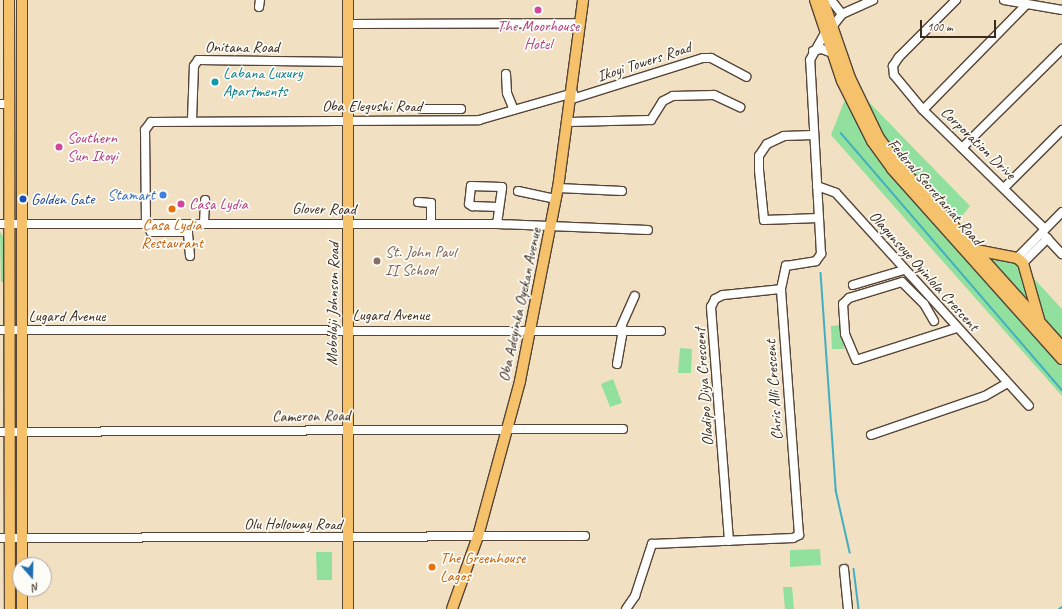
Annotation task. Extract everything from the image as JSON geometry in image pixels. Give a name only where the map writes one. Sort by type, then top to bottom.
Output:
[{"type":"main road","points":[[9,0],[9,84],[5,104],[9,128],[5,224],[4,432],[5,538],[10,609]]},
{"type":"main road","points":[[22,0],[22,557]]},
{"type":"main road","name":"Mobolaji Johnson Road","points":[[348,0],[347,120],[349,224],[346,329],[349,428],[348,609]]},
{"type":"main road","name":"Oba Adeyinka Oyekan Avenue","points":[[452,609],[478,536],[508,430],[530,329],[552,224],[569,122],[583,0]]},
{"type":"main road","name":"Federal Secretariat Road","points":[[815,0],[859,101],[879,138],[898,164],[1062,347]]},
{"type":"main road","name":"Federal Secretariat Road","points":[[823,0],[832,53],[854,110],[886,161],[1062,359]]},
{"type":"main road","points":[[9,84],[22,86]]},
{"type":"main road","points":[[9,128],[23,132]]},
{"type":"main road","points":[[976,250],[1020,260],[1040,322]]},
{"type":"main road","points":[[22,597],[22,609]]},
{"type":"street","points":[[831,0],[842,14],[873,0]]},
{"type":"street","name":"Corporation Drive","points":[[956,0],[899,57],[893,66],[894,75],[923,110],[1004,188],[1062,254]]},
{"type":"street","points":[[1004,0],[1062,10]]},
{"type":"street","points":[[923,110],[1026,5]]},
{"type":"street","name":"Chris Alli Crescent","points":[[626,609],[635,596],[652,544],[729,541],[799,535],[781,289],[786,266],[819,258],[819,218],[813,135],[810,60],[813,51],[842,14]]},
{"type":"street","points":[[349,24],[580,23]]},
{"type":"street","points":[[813,51],[822,49],[832,53]]},
{"type":"street","points":[[962,148],[1062,49]]},
{"type":"street","name":"Ikoyi Towers Road","points":[[572,96],[703,58],[711,58],[746,77]]},
{"type":"street","name":"Onitana Road","points":[[192,120],[194,66],[198,60],[348,62]]},
{"type":"street","points":[[506,74],[506,93],[514,110]]},
{"type":"street","points":[[569,122],[651,120],[663,101],[673,96],[714,95],[740,107]]},
{"type":"street","name":"Oba Elegushi Road","points":[[146,223],[147,125],[159,120],[479,120],[572,96]]},
{"type":"street","points":[[441,108],[442,120]]},
{"type":"street","points":[[422,109],[462,109]]},
{"type":"street","points":[[1004,188],[1062,130]]},
{"type":"street","points":[[813,135],[784,136],[766,144],[759,156],[758,170],[764,220],[819,218]]},
{"type":"street","points":[[497,224],[498,207],[502,198],[500,185],[471,186],[469,204],[472,206],[498,207]]},
{"type":"street","name":"Olagunsoye Oyinlola Crescent","points":[[816,186],[836,193],[1006,384],[1029,406]]},
{"type":"street","points":[[558,188],[622,191]]},
{"type":"street","points":[[518,191],[556,199]]},
{"type":"street","points":[[204,222],[205,200]]},
{"type":"street","points":[[418,202],[431,202],[431,224]]},
{"type":"street","points":[[1020,260],[1045,234],[1062,212]]},
{"type":"street","name":"Glover Road","points":[[5,224],[204,222],[552,224],[648,230]]},
{"type":"street","points":[[146,223],[151,232],[188,232],[190,256]]},
{"type":"street","points":[[853,285],[904,270]]},
{"type":"street","points":[[934,321],[924,304],[902,282],[849,298],[843,304],[846,340],[854,358],[865,358],[956,328]]},
{"type":"street","name":"Oladipo Diya Crescent","points":[[729,541],[711,307],[715,299],[723,295],[781,289]]},
{"type":"street","points":[[617,364],[622,330],[635,296]]},
{"type":"street","name":"Lugard Avenue","points":[[5,330],[530,329],[661,331]]},
{"type":"street","points":[[871,435],[985,396],[1006,384]]},
{"type":"street","name":"Cameron Road","points":[[4,432],[177,434],[349,428],[508,430],[623,429]]},
{"type":"street","name":"Olu Holloway Road","points":[[5,538],[585,536]]},
{"type":"street","points":[[844,569],[848,609]]},
{"type":"green space","points":[[863,96],[970,206],[946,236],[1062,366],[1062,396],[831,135],[844,102]]},
{"type":"green space","points":[[0,232],[5,239],[5,282],[1,282]]},
{"type":"green space","points":[[984,253],[1014,257],[1062,309],[1062,341]]},
{"type":"green space","points":[[842,325],[844,349],[832,349],[831,326]]},
{"type":"green space","points":[[680,348],[692,349],[691,373],[678,373]]},
{"type":"green space","points":[[613,379],[622,403],[610,407],[601,384]]},
{"type":"green space","points":[[820,549],[821,565],[790,567],[790,550]]},
{"type":"green space","points":[[316,552],[332,552],[332,580],[317,580]]},
{"type":"green space","points":[[783,587],[792,587],[794,609],[785,609]]},
{"type":"waterway","points":[[841,133],[1062,390]]},
{"type":"waterway","points":[[821,273],[836,490],[850,552]]},
{"type":"waterway","points":[[854,569],[859,609]]},
{"type":"place","name":"The Moorhouse Hotel","points":[[538,10]]},
{"type":"place","name":"Labana Luxury Apartments","points":[[215,82]]},
{"type":"place","name":"Southern Sun Ikoyi","points":[[59,147]]},
{"type":"place","name":"Stamart","points":[[163,195]]},
{"type":"place","name":"Golden Gate","points":[[23,199]]},
{"type":"place","name":"Casa Lydia","points":[[181,204]]},
{"type":"place","name":"Casa Lydia Restaurant","points":[[172,209]]},
{"type":"place","name":"St. John Paul II School","points":[[377,261]]},
{"type":"place","name":"The Greenhouse Lagos","points":[[432,567]]}]
